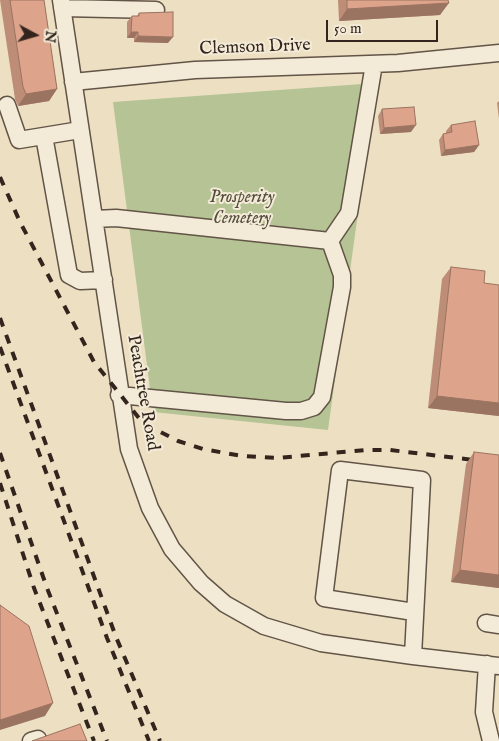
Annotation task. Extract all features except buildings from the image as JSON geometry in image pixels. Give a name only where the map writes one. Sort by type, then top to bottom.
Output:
[{"type":"street","points":[[61,4],[122,5],[156,10]]},
{"type":"street","name":"Peachtree Road","points":[[61,4],[104,280],[119,395],[129,448],[150,508],[172,548],[201,583],[225,604],[264,626],[321,642],[412,656],[493,665]]},
{"type":"street","name":"Clemson Drive","points":[[73,82],[195,70],[374,64],[499,53]]},
{"type":"street","points":[[330,241],[350,213],[374,64]]},
{"type":"street","points":[[7,105],[19,140],[80,130]]},
{"type":"street","points":[[44,136],[69,275],[80,281],[104,280]]},
{"type":"street","points":[[94,219],[116,218],[330,241]]},
{"type":"street","points":[[119,395],[286,411],[301,411],[314,407],[322,397],[342,287],[342,275],[330,241]]},
{"type":"street","points":[[412,656],[422,480],[340,470],[324,598],[414,612]]},
{"type":"street","points":[[490,741],[484,712],[493,665]]},
{"type":"green space","name":"Prosperity Cemetery","points":[[376,83],[328,430],[153,412],[113,102]]},
{"type":"railway","points":[[0,177],[20,222],[94,362],[143,423],[178,441],[203,449],[242,456],[277,458],[365,450],[390,450],[499,463]]},
{"type":"railway","points":[[0,318],[116,637],[160,741]]},
{"type":"railway","points":[[0,347],[107,638],[149,741]]},
{"type":"railway","points":[[0,453],[47,588],[107,741]]},
{"type":"railway","points":[[0,483],[34,588],[94,741]]}]
